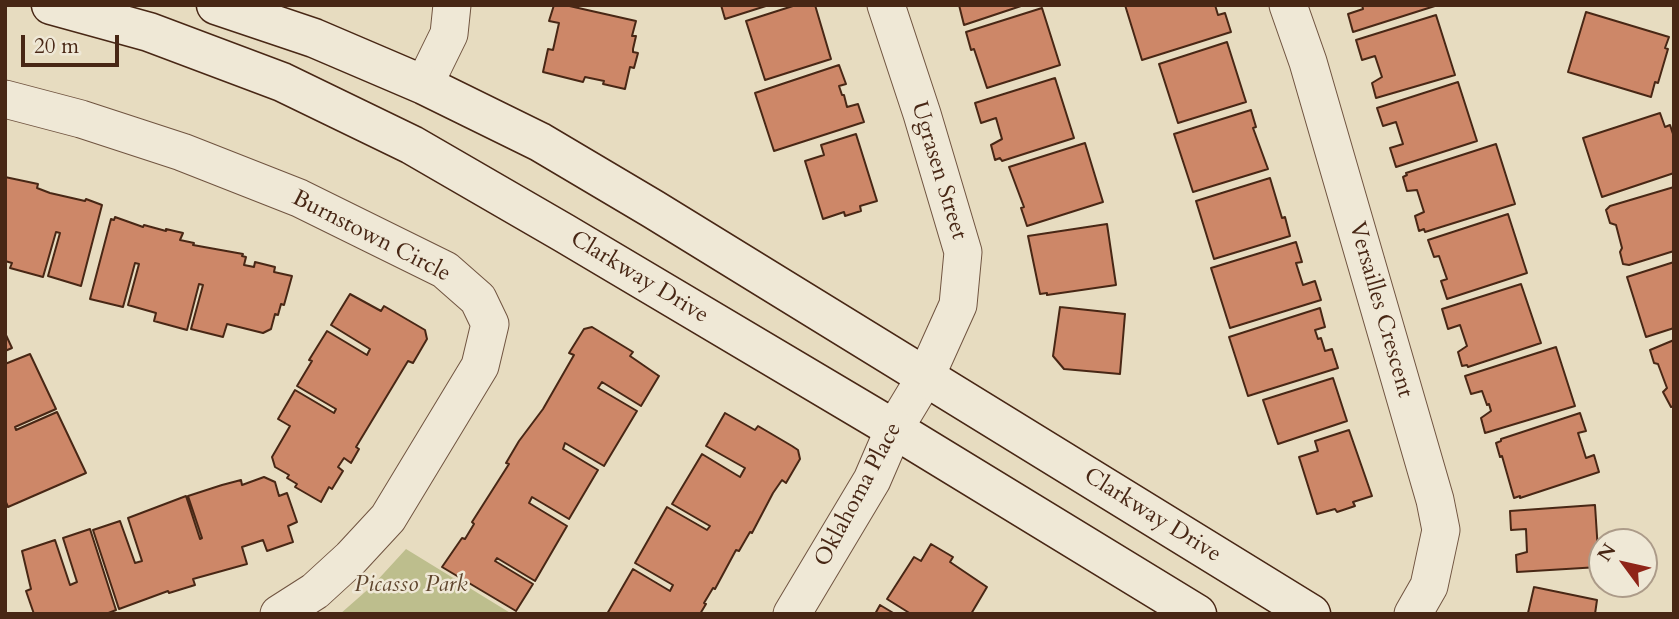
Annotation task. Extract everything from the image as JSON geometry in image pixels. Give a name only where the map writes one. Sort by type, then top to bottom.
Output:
[{"type":"street","name":"Clarkway Drive","points":[[51,5],[149,32],[282,82],[412,145],[894,429],[1197,614]]},
{"type":"street","name":"Clarkway Drive","points":[[216,5],[314,38],[424,85],[540,142],[1311,614]]},
{"type":"street","points":[[424,85],[449,34],[452,5]]},
{"type":"street","name":"Ugrasen Street","points":[[886,5],[922,114],[962,252],[958,305],[926,376]]},
{"type":"street","name":"Versailles Crescent","points":[[1288,5],[1308,62],[1435,500],[1441,530],[1429,586],[1413,614]]},
{"type":"street","name":"Burnstown Circle","points":[[5,99],[81,119],[182,152],[299,198],[445,270],[478,299],[490,324],[480,366],[388,518],[351,558],[315,591],[279,614]]},
{"type":"street","name":"Oklahoma Place","points":[[792,614],[865,492],[894,429],[926,376]]},
{"type":"green space","name":"Picasso Park","points":[[406,549],[512,614],[340,614],[373,585]]},
{"type":"building","points":[[554,5],[565,5],[636,21],[632,36],[636,36],[633,52],[638,53],[634,68],[630,67],[625,89],[585,77],[583,82],[543,72],[548,49],[553,50],[559,23],[549,21]]},
{"type":"building","points":[[721,5],[769,5],[725,19]]},
{"type":"building","points":[[796,5],[815,5],[831,59],[765,80],[746,21]]},
{"type":"building","points":[[959,5],[1024,5],[964,25]]},
{"type":"building","points":[[1125,5],[1215,5],[1218,15],[1225,13],[1231,32],[1142,60]]},
{"type":"building","points":[[1362,5],[1438,5],[1353,32],[1348,14],[1363,9]]},
{"type":"building","points":[[1042,8],[1060,65],[987,88],[966,32]]},
{"type":"building","points":[[1586,12],[1669,37],[1658,83],[1655,82],[1651,97],[1568,72]]},
{"type":"building","points":[[1436,15],[1455,75],[1376,98],[1372,83],[1382,77],[1375,56],[1362,60],[1356,40]]},
{"type":"building","points":[[1227,42],[1246,102],[1178,123],[1159,64]]},
{"type":"building","points":[[839,65],[846,84],[839,86],[847,107],[858,104],[864,122],[774,151],[755,93]]},
{"type":"building","points":[[1055,78],[1074,138],[1002,161],[1000,158],[995,160],[991,145],[1002,139],[996,118],[981,123],[975,103]]},
{"type":"building","points":[[1458,82],[1477,141],[1396,167],[1390,148],[1403,144],[1396,122],[1383,126],[1377,108]]},
{"type":"building","points":[[1251,110],[1256,127],[1253,128],[1268,169],[1193,192],[1174,134]]},
{"type":"building","points":[[1660,113],[1665,127],[1670,125],[1674,137],[1674,173],[1602,197],[1583,138]]},
{"type":"building","points":[[856,134],[877,201],[860,206],[861,211],[845,216],[844,212],[823,219],[805,161],[824,155],[821,145]]},
{"type":"building","points":[[1085,143],[1103,202],[1027,226],[1021,208],[1024,207],[1009,167]]},
{"type":"building","points":[[1496,144],[1515,204],[1425,232],[1424,229],[1419,231],[1415,216],[1424,212],[1417,190],[1407,191],[1403,177],[1406,173]]},
{"type":"building","points":[[5,177],[38,184],[37,188],[50,193],[85,201],[86,199],[102,205],[81,286],[48,276],[60,233],[56,232],[43,277],[10,268],[12,263],[5,261]]},
{"type":"building","points":[[1270,178],[1290,236],[1214,259],[1196,201]]},
{"type":"building","points":[[1674,187],[1674,251],[1629,265],[1623,264],[1616,225],[1610,223],[1606,210],[1610,206]]},
{"type":"building","points":[[1508,214],[1527,273],[1447,299],[1441,281],[1447,279],[1439,256],[1434,257],[1428,240]]},
{"type":"building","points":[[115,217],[143,227],[144,225],[183,233],[180,240],[243,254],[242,256],[246,257],[244,265],[254,267],[255,262],[275,267],[274,272],[292,276],[284,305],[281,304],[278,315],[275,314],[271,329],[263,333],[227,324],[223,337],[191,329],[203,285],[199,284],[187,330],[154,321],[156,313],[128,305],[139,264],[135,263],[123,307],[90,299],[111,219],[114,220]]},
{"type":"building","points":[[1107,224],[1116,285],[1040,294],[1028,236]]},
{"type":"building","points":[[1296,242],[1302,262],[1296,263],[1303,285],[1315,281],[1321,300],[1230,328],[1211,268]]},
{"type":"building","points":[[1674,262],[1674,328],[1646,337],[1627,277]]},
{"type":"building","points":[[1521,284],[1541,343],[1468,367],[1462,366],[1458,352],[1467,346],[1460,325],[1448,329],[1442,309]]},
{"type":"building","points":[[350,294],[381,311],[384,306],[425,330],[427,339],[413,363],[408,361],[356,447],[359,449],[351,463],[344,458],[338,467],[343,471],[332,489],[329,487],[321,502],[295,487],[297,484],[287,478],[289,475],[275,467],[272,457],[290,426],[278,419],[295,390],[334,413],[336,409],[297,386],[327,331],[367,355],[370,349],[331,325]]},
{"type":"building","points":[[1060,307],[1125,314],[1120,374],[1064,369],[1053,356]]},
{"type":"building","points":[[1320,308],[1325,327],[1315,330],[1325,351],[1332,349],[1338,368],[1248,396],[1229,337]]},
{"type":"building","points":[[592,327],[633,352],[630,356],[659,376],[641,406],[602,382],[598,388],[637,411],[604,466],[565,443],[563,449],[598,470],[569,519],[532,497],[529,503],[567,526],[535,581],[497,558],[495,561],[533,584],[516,611],[442,567],[462,538],[465,539],[474,524],[472,522],[509,464],[506,463],[519,441],[543,409],[574,355],[569,353],[584,329]]},
{"type":"building","points":[[5,333],[12,348],[5,351]]},
{"type":"building","points":[[1674,340],[1674,406],[1671,407],[1663,392],[1667,388],[1650,350]]},
{"type":"building","points":[[1556,347],[1575,406],[1485,433],[1481,418],[1491,411],[1489,404],[1487,405],[1482,391],[1471,394],[1465,376]]},
{"type":"building","points":[[30,354],[56,409],[15,427],[16,430],[57,412],[86,473],[8,507],[5,500],[5,364]]},
{"type":"building","points":[[1333,378],[1347,421],[1278,444],[1263,400]]},
{"type":"building","points":[[725,413],[755,430],[758,426],[798,450],[800,459],[786,483],[782,480],[773,493],[752,533],[750,532],[739,551],[736,550],[700,614],[607,614],[633,569],[670,591],[673,585],[635,563],[667,507],[707,530],[710,526],[672,504],[702,454],[740,477],[745,468],[706,446]]},
{"type":"building","points":[[1580,413],[1586,431],[1578,433],[1586,458],[1594,455],[1599,472],[1514,498],[1496,443]]},
{"type":"building","points":[[1349,430],[1372,496],[1353,502],[1355,506],[1337,512],[1335,509],[1317,514],[1299,457],[1318,451],[1315,441]]},
{"type":"building","points":[[264,477],[275,482],[279,496],[287,493],[297,522],[288,526],[293,542],[267,551],[263,540],[242,547],[247,564],[193,579],[195,585],[169,593],[168,591],[119,609],[93,530],[120,521],[135,563],[142,561],[128,518],[186,496],[200,539],[202,538],[188,496],[241,480],[242,485]]},
{"type":"building","points":[[1595,505],[1596,528],[1588,528],[1588,568],[1517,572],[1516,555],[1527,552],[1526,529],[1511,530],[1510,511]]},
{"type":"building","points":[[90,529],[116,610],[106,614],[34,614],[26,591],[31,589],[22,551],[55,540],[70,585],[77,582],[63,538]]},
{"type":"building","points":[[931,544],[953,557],[950,562],[987,587],[971,614],[911,614],[887,599],[914,557],[921,561]]},
{"type":"building","points":[[1534,587],[1597,600],[1595,614],[1526,614]]},
{"type":"building","points":[[880,605],[895,614],[875,614]]}]
